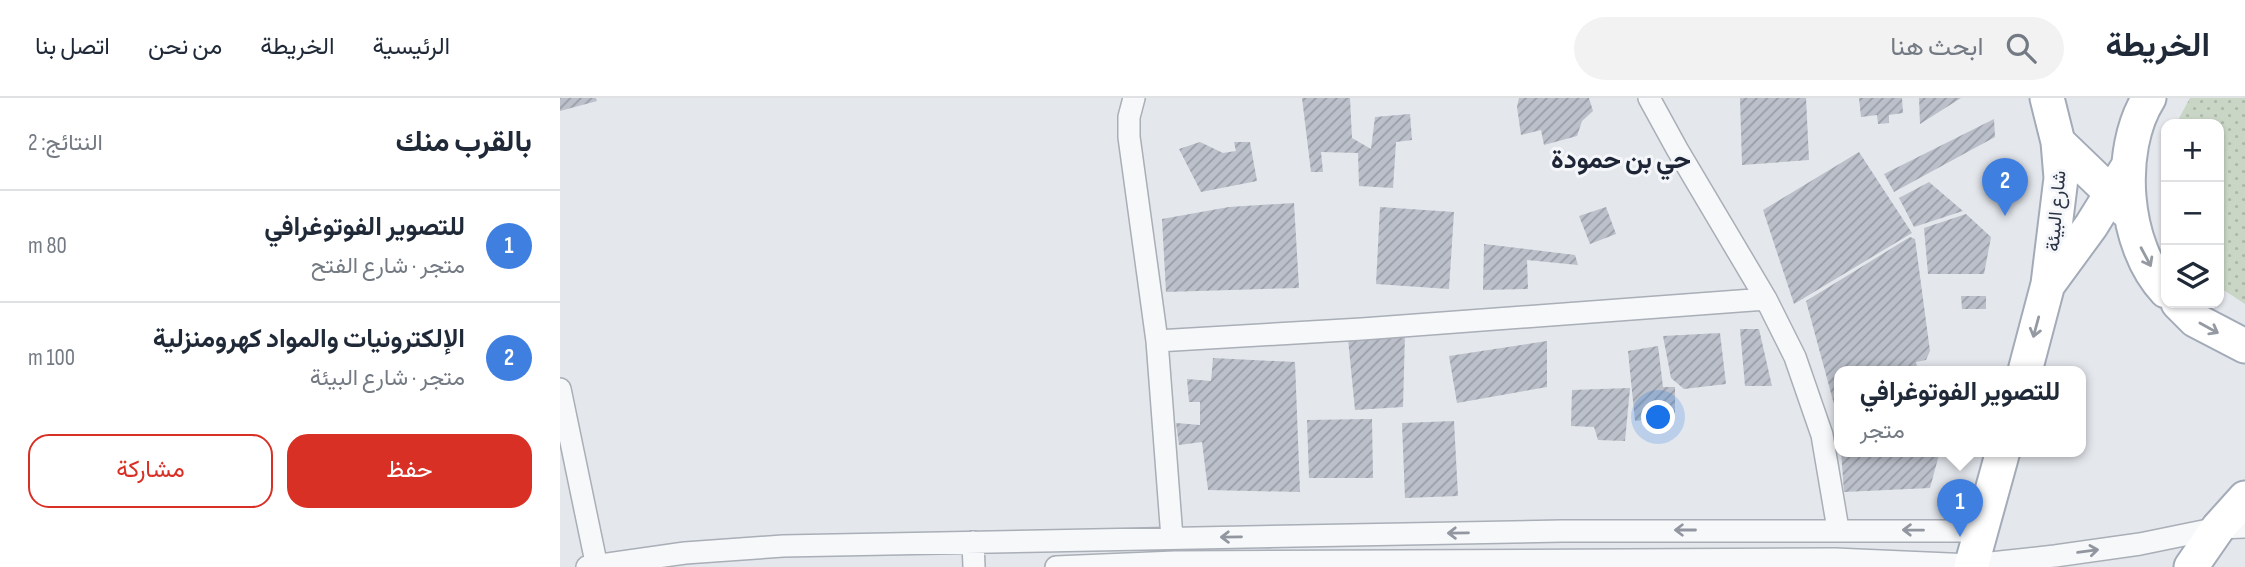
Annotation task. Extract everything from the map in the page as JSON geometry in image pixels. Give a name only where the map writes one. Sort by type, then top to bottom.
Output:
[{"type":"main road","name":"شارع البيئة","points":[[2047,98],[2057,142],[2061,178],[2048,284]]},
{"type":"main road","points":[[2026,366],[2048,284],[2091,226],[2119,180],[2132,138],[2149,98]]},
{"type":"main road","points":[[2057,142],[2119,180],[2136,239],[2161,286]]},
{"type":"main road","points":[[2183,308],[2195,320],[2245,346]]},
{"type":"main road","points":[[1972,566],[2001,457]]},
{"type":"main road","points":[[2194,565],[2231,528],[2245,498]]},
{"type":"street","points":[[1134,98],[1129,117],[1129,137],[1157,341],[1172,538]]},
{"type":"street","points":[[1649,98],[1676,149],[1766,299],[1796,357],[1822,435],[1839,530]]},
{"type":"street","points":[[1157,341],[1362,329],[1766,299]]},
{"type":"street","points":[[560,389],[594,566],[685,552],[783,546],[1562,531],[1981,531]]},
{"type":"street","points":[[1056,567],[1175,562],[1562,564],[1835,559],[1972,566],[2140,544],[2231,528]]},
{"type":"street","points":[[1562,531],[1562,564]]},
{"type":"street","points":[[974,542],[974,567]]},
{"type":"green space","points":[[2190,98],[2245,98],[2245,304],[2224,290],[2224,119],[2179,119]]},
{"type":"building","points":[[560,98],[596,98],[597,101],[560,111]]},
{"type":"building","points":[[1302,98],[1350,98],[1352,138],[1371,149],[1375,117],[1410,114],[1412,140],[1396,142],[1393,188],[1359,186],[1358,153],[1321,152],[1323,172],[1311,172]]},
{"type":"building","points":[[1519,98],[1589,98],[1593,111],[1582,121],[1577,136],[1544,145],[1541,130],[1521,135],[1517,107]]},
{"type":"building","points":[[1740,98],[1806,98],[1809,160],[1742,165]]},
{"type":"building","points":[[1859,98],[1902,98],[1903,113],[1889,115],[1889,123],[1878,124],[1877,115],[1861,117]]},
{"type":"building","points":[[1919,98],[1961,98],[1920,124]]},
{"type":"building","points":[[1994,119],[1995,137],[1894,192],[1884,174]]},
{"type":"building","points":[[1200,142],[1223,153],[1236,151],[1234,142],[1250,142],[1257,181],[1201,192],[1179,149]]},
{"type":"building","points":[[1859,152],[1912,233],[1794,304],[1763,210]]},
{"type":"building","points":[[1929,182],[1963,211],[1914,227],[1899,198]]},
{"type":"building","points":[[1294,203],[1299,288],[1166,292],[1162,219],[1229,207]]},
{"type":"building","points":[[1380,207],[1454,212],[1449,289],[1376,284]]},
{"type":"building","points":[[1606,207],[1616,234],[1590,244],[1579,216]]},
{"type":"building","points":[[1966,214],[1991,237],[1984,274],[1928,274],[1924,228]]},
{"type":"building","points":[[1910,237],[1915,239],[1930,351],[1926,360],[1916,362],[1917,366],[1834,366],[1834,404],[1806,301]]},
{"type":"building","points":[[1484,244],[1575,255],[1578,265],[1527,260],[1528,289],[1483,290]]},
{"type":"building","points":[[1961,296],[1986,296],[1986,309],[1962,309]]},
{"type":"building","points":[[1740,329],[1759,329],[1772,386],[1745,386]]},
{"type":"building","points":[[1720,333],[1726,384],[1684,389],[1671,378],[1663,336]]},
{"type":"building","points":[[1405,334],[1403,407],[1355,410],[1348,339]]},
{"type":"building","points":[[1547,341],[1547,387],[1457,403],[1449,356]]},
{"type":"building","points":[[1658,346],[1663,387],[1675,387],[1675,416],[1635,421],[1628,351]]},
{"type":"building","points":[[1213,358],[1295,362],[1300,492],[1208,490],[1202,442],[1179,445],[1176,423],[1200,425],[1200,402],[1189,402],[1187,379],[1211,381]]},
{"type":"building","points":[[1630,388],[1625,441],[1598,440],[1594,427],[1571,426],[1572,390]]},
{"type":"building","points":[[1372,419],[1373,478],[1309,478],[1307,420]]},
{"type":"building","points":[[1454,421],[1458,496],[1405,498],[1402,423]]},
{"type":"building","points":[[1841,457],[1938,457],[1930,488],[1844,492]]},
{"type":"place","name":"الإلكترونيات والمواد كهرومنزلية","points":[[2005,216]]},
{"type":"place","name":"للتصوير الفوتوغرافي","points":[[1960,537]]},
{"type":"district","name":"حي بن حمودة","points":[[1621,159]]}]
